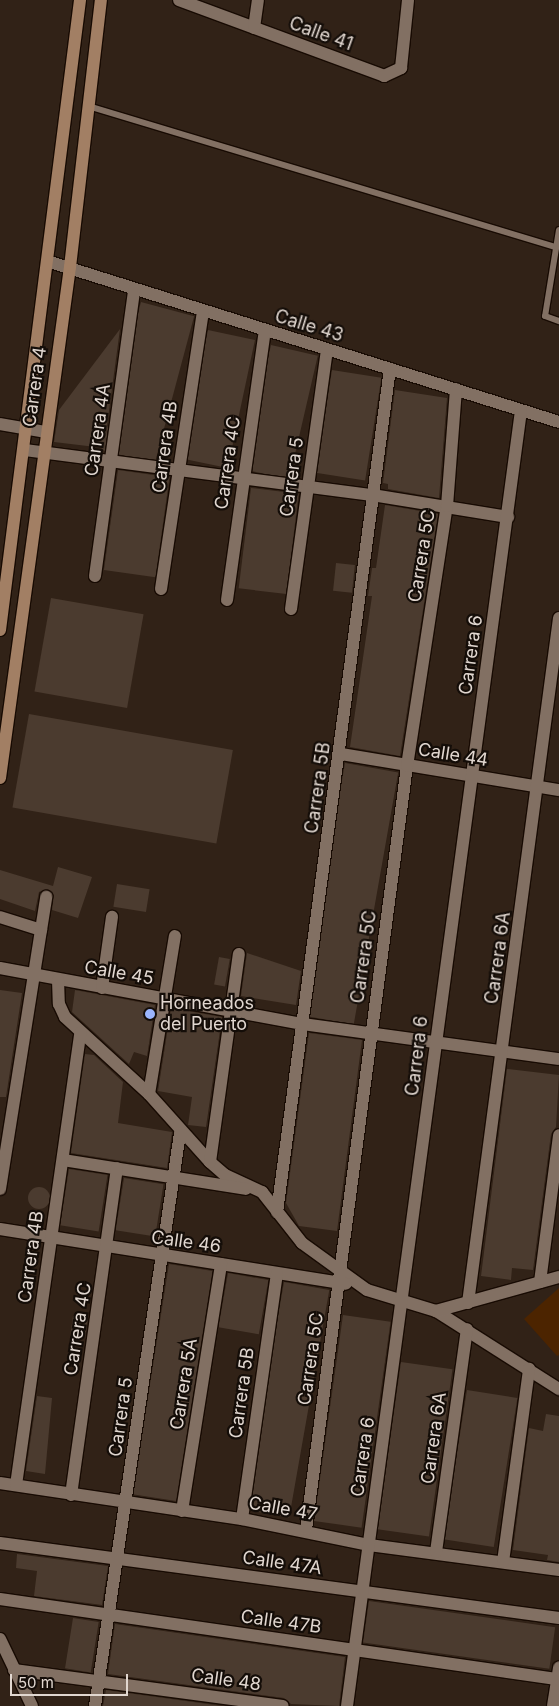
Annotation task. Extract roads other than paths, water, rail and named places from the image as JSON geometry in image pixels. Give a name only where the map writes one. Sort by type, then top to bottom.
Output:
[{"type":"street","name":"Carrera 4","points":[[0,630],[1,611],[50,262],[80,0]]},
{"type":"street","name":"Carrera 4","points":[[0,778],[70,267],[101,0]]},
{"type":"street","name":"Calle 41","points":[[179,0],[384,76],[394,74],[401,68],[408,0]]},
{"type":"street","points":[[254,28],[258,0]]},
{"type":"street","name":"Calle 43","points":[[50,262],[70,267],[134,290],[559,422]]},
{"type":"street","name":"Carrera 4A","points":[[95,576],[134,290]]},
{"type":"street","name":"Carrera 4B","points":[[161,589],[203,311]]},
{"type":"street","name":"Carrera 4C","points":[[227,600],[265,330]]},
{"type":"street","name":"Carrera 5","points":[[292,609],[328,350]]},
{"type":"street","name":"Carrera 5B","points":[[277,1212],[341,754],[372,495],[390,369]]},
{"type":"street","name":"Carrera 5C","points":[[306,1530],[407,766],[448,506],[456,390]]},
{"type":"street","name":"Carrera 6","points":[[347,1706],[521,410]]},
{"type":"street","points":[[0,424],[46,432]]},
{"type":"street","points":[[24,450],[309,489],[372,495],[448,506],[508,518]]},
{"type":"street","name":"Carrera 6A","points":[[468,1303],[503,1052],[559,618]]},
{"type":"street","name":"Calle 44","points":[[341,754],[559,790]]},
{"type":"street","points":[[0,1189],[46,897]]},
{"type":"street","points":[[0,917],[41,930]]},
{"type":"street","points":[[102,988],[112,917]]},
{"type":"street","points":[[149,1094],[175,936]]},
{"type":"street","points":[[210,1162],[233,1011],[239,954]]},
{"type":"street","name":"Calle 45","points":[[0,968],[35,976],[303,1024],[372,1031],[503,1052],[559,1058]]},
{"type":"street","points":[[58,980],[59,1004],[80,1033],[149,1094],[180,1133],[210,1162],[225,1175],[262,1192],[302,1243],[341,1269],[367,1290]]},
{"type":"street","name":"Carrera 4B","points":[[16,1485],[80,1033]]},
{"type":"street","name":"Carrera 5","points":[[95,1706],[120,1559],[126,1504],[180,1133]]},
{"type":"street","points":[[540,1282],[559,1135]]},
{"type":"street","points":[[63,1160],[174,1176],[262,1192]]},
{"type":"street","name":"Carrera 4C","points":[[71,1495],[108,1248],[117,1168]]},
{"type":"street","name":"Calle 46","points":[[0,1229],[163,1257],[339,1282],[436,1311]]},
{"type":"street","name":"Carrera 5A","points":[[182,1511],[221,1264]]},
{"type":"street","name":"Carrera 5B","points":[[242,1519],[277,1273]]},
{"type":"street","points":[[436,1311],[559,1277]]},
{"type":"street","points":[[436,1311],[559,1389]]},
{"type":"street","name":"Carrera 6A","points":[[436,1552],[467,1329]]},
{"type":"street","points":[[503,1562],[529,1369]]},
{"type":"street","name":"Calle 47","points":[[0,1483],[126,1504],[242,1519],[306,1530],[369,1545],[436,1552],[559,1570]]},
{"type":"street","name":"Calle 47A","points":[[0,1544],[559,1618]]},
{"type":"street","name":"Calle 47B","points":[[0,1599],[355,1650],[558,1673]]},
{"type":"street","points":[[0,1639],[32,1705]]},
{"type":"street","name":"Calle 48","points":[[14,1670],[283,1706]]},
{"type":"street","points":[[556,1698],[558,1673]]},
{"type":"lane","points":[[88,106],[556,247]]},
{"type":"lane","points":[[559,230],[545,316],[559,321]]},
{"type":"place","name":"Horneados del Puerto","points":[[150,1014]]}]
